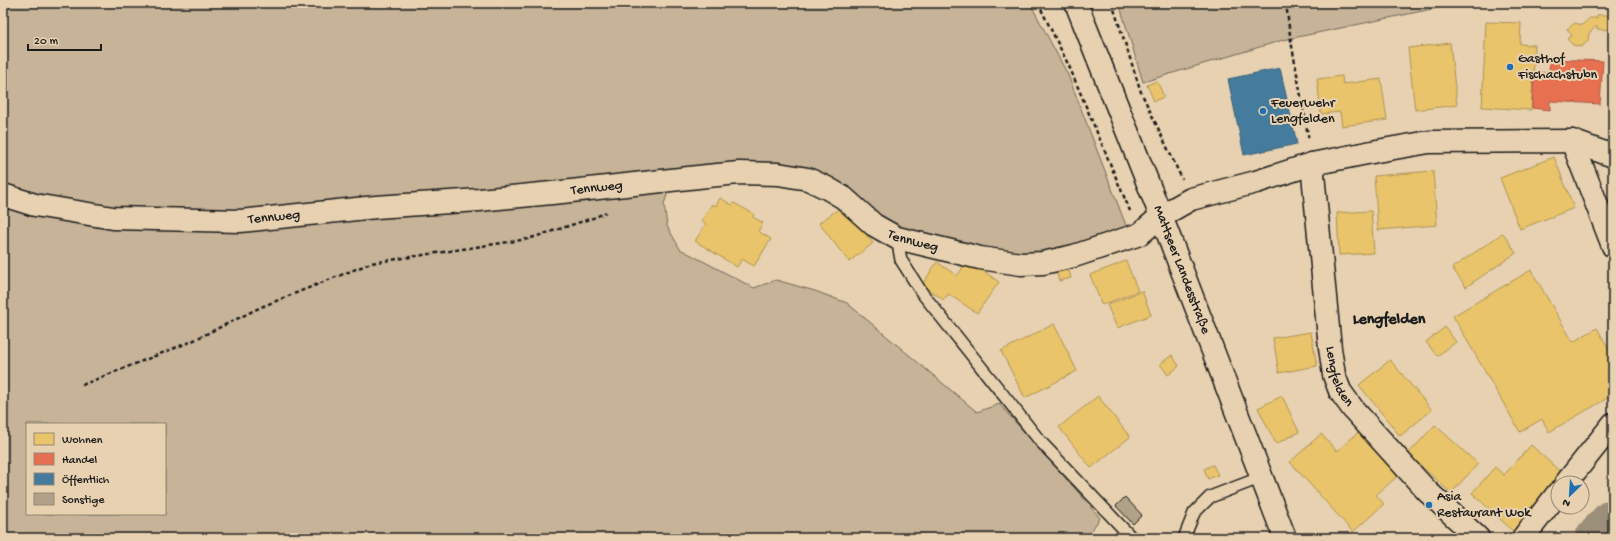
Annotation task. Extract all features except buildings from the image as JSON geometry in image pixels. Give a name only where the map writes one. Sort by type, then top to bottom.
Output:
[{"type":"street","name":"Mattseer Landesstraße","points":[[1076,3],[1162,216],[1285,538]]},
{"type":"street","points":[[1162,216],[1191,199],[1256,182],[1312,164],[1429,142],[1572,141],[1613,156]]},
{"type":"street","points":[[1572,141],[1612,242]]},
{"type":"street","name":"Lengfelden","points":[[1312,164],[1330,348],[1334,374],[1340,391],[1353,409],[1427,491],[1478,538]]},
{"type":"street","name":"Tennweg","points":[[3,195],[35,206],[113,218],[240,221],[376,207],[547,193],[739,173],[778,174],[808,179],[827,188],[844,198],[874,225],[897,238],[980,258],[1020,264],[1044,263],[1074,256],[1140,234],[1162,216]]},
{"type":"street","points":[[1572,475],[1613,424]]},
{"type":"street","points":[[1523,538],[1550,503]]},
{"type":"lane","points":[[897,238],[901,260],[922,294],[1040,441],[1132,538]]},
{"type":"lane","points":[[1184,538],[1194,513],[1210,497],[1262,477]]},
{"type":"path","points":[[1038,3],[1069,66],[1140,234]]},
{"type":"path","points":[[1112,3],[1141,92],[1191,199]]},
{"type":"path","points":[[1286,3],[1312,164]]},
{"type":"path","points":[[82,385],[190,342],[261,308],[371,263],[528,238],[596,217],[609,210]]},
{"type":"shaded area","points":[[3,3],[1030,3],[1068,75],[1127,228],[1068,250],[1019,257],[893,229],[836,186],[675,170],[664,204],[667,226],[680,249],[754,288],[776,280],[815,291],[847,303],[977,412],[999,404],[1100,518],[1086,538],[3,538]]},
{"type":"shaded area","points":[[1119,3],[1461,3],[1283,40],[1143,82]]},
{"type":"waterway","points":[[1597,538],[1613,521]]},
{"type":"place","name":"Gasthof Fischachstubn","points":[[1510,67]]},
{"type":"place","name":"Feuerwehr Lengfelden","points":[[1263,111]]},
{"type":"place","name":"Asia Restaurant Wok","points":[[1429,505]]},
{"type":"district","name":"Lengfelden","points":[[1389,320]]}]
